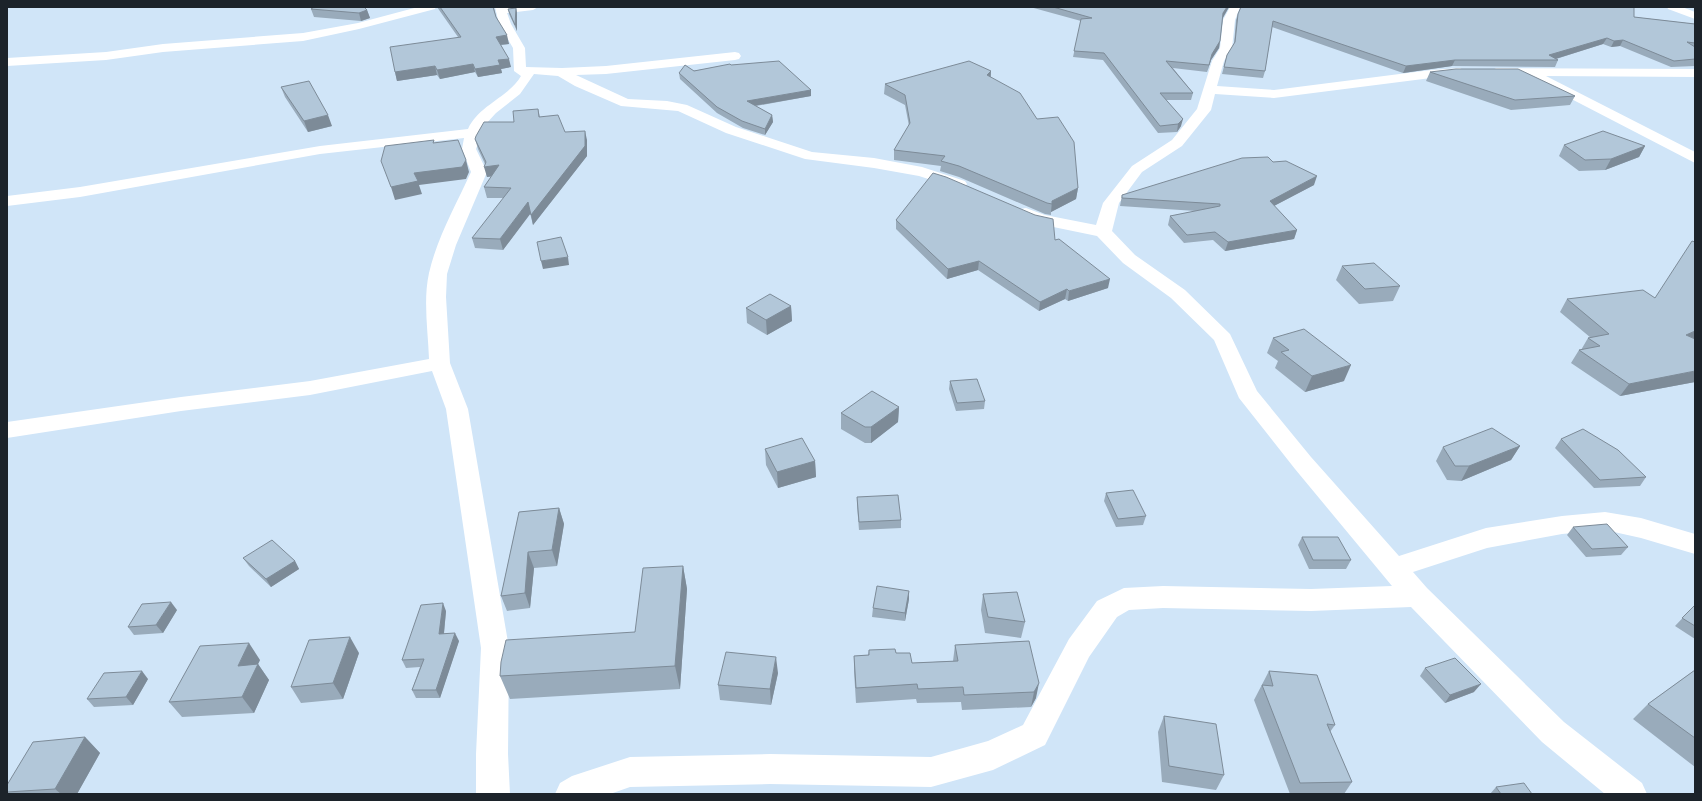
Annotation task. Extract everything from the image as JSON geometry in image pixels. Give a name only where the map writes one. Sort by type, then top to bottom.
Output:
[{"type":"street","points":[[7,62],[106,56],[163,48],[303,37],[359,26],[431,7]]},
{"type":"street","points":[[520,71],[518,48],[505,24],[500,9],[534,7]]},
{"type":"street","points":[[1103,232],[1111,203],[1137,169],[1177,143],[1204,110],[1218,61],[1226,48],[1229,20],[1235,7]]},
{"type":"street","points":[[1672,7],[1695,16]]},
{"type":"street","points":[[520,71],[540,70],[561,72],[606,70],[735,56]]},
{"type":"street","points":[[493,794],[492,754],[495,648],[456,409],[440,363],[436,297],[438,274],[448,245],[479,172],[469,150],[474,133],[484,115],[494,106],[511,96],[524,84],[528,74],[520,71]]},
{"type":"street","points":[[561,72],[580,83],[626,103],[667,105],[682,108],[731,130],[810,156],[874,163],[895,167],[952,181],[971,189]]},
{"type":"street","points":[[1209,89],[1257,94],[1274,94],[1431,74],[1472,72]]},
{"type":"street","points":[[1486,72],[1695,73]]},
{"type":"street","points":[[1530,72],[1695,158]]},
{"type":"street","points":[[7,202],[80,192],[320,150],[474,133]]},
{"type":"street","points":[[1011,206],[1040,219],[1103,232],[1130,259],[1178,294],[1223,338],[1247,393],[1303,463],[1417,596],[1553,732],[1630,794]]},
{"type":"street","points":[[7,430],[181,404],[310,388],[440,363]]},
{"type":"street","points":[[1394,568],[1486,538],[1562,525],[1605,521],[1641,528],[1695,544]]},
{"type":"street","points":[[572,794],[584,787],[630,772],[770,769],[931,772],[993,755],[1034,735],[1079,648],[1107,609],[1124,599],[1163,597],[1311,600],[1417,596]]},
{"type":"building","points":[[314,7],[364,7],[367,10],[359,13],[311,9]]},
{"type":"building","points":[[440,7],[493,7],[496,17],[507,35],[496,37],[509,59],[498,60],[500,65],[475,69],[473,64],[437,70],[435,66],[395,72],[390,47],[461,37]]},
{"type":"building","points":[[1053,7],[1227,7],[1223,13],[1220,41],[1212,54],[1209,65],[1166,61],[1193,93],[1160,93],[1183,119],[1178,124],[1160,126],[1104,53],[1074,51],[1081,19],[1092,18]]},
{"type":"building","points":[[1241,7],[1634,7],[1634,17],[1695,24],[1695,43],[1687,42],[1695,47],[1695,59],[1674,61],[1623,40],[1614,41],[1607,38],[1549,55],[1558,60],[1455,60],[1406,66],[1273,21],[1265,71],[1224,67],[1227,55],[1235,42],[1238,14]]},
{"type":"building","points":[[516,8],[515,25],[508,9]]},
{"type":"building","points":[[779,61],[811,90],[747,101],[772,115],[765,129],[742,121],[717,107],[679,73],[685,65],[694,71],[730,64]]},
{"type":"building","points":[[969,61],[991,71],[987,75],[1020,93],[1037,119],[1058,117],[1074,142],[1078,188],[1052,201],[1052,204],[1047,203],[959,166],[941,161],[945,156],[894,150],[910,123],[905,95],[885,84]]},
{"type":"building","points":[[1456,69],[1518,69],[1575,96],[1515,100],[1430,72]]},
{"type":"building","points":[[309,81],[328,115],[304,121],[281,87]]},
{"type":"building","points":[[538,109],[539,117],[558,115],[565,132],[585,131],[585,146],[531,215],[528,202],[500,239],[472,238],[511,188],[484,187],[499,165],[484,167],[486,162],[475,139],[476,136],[484,122],[514,122],[513,111]]},
{"type":"building","points":[[1603,131],[1645,146],[1611,159],[1585,160],[1564,145]]},
{"type":"building","points":[[434,140],[433,143],[458,140],[466,160],[462,167],[414,173],[418,181],[391,187],[381,161],[385,146]]},
{"type":"building","points":[[1268,157],[1273,162],[1286,161],[1317,176],[1270,201],[1297,230],[1228,242],[1215,232],[1187,235],[1170,216],[1220,206],[1220,204],[1122,198],[1122,195],[1242,158]]},
{"type":"building","points":[[933,173],[946,177],[1035,215],[1053,219],[1055,240],[1059,239],[1110,279],[1069,291],[1067,289],[1040,302],[979,261],[948,269],[896,220]]},
{"type":"building","points":[[561,237],[568,257],[541,261],[537,242]]},
{"type":"building","points":[[1692,241],[1695,242],[1695,331],[1686,335],[1695,339],[1695,371],[1629,384],[1579,350],[1600,346],[1588,338],[1609,334],[1567,299],[1643,290],[1655,298]]},
{"type":"building","points":[[1374,263],[1400,286],[1365,289],[1342,266]]},
{"type":"building","points":[[770,294],[791,306],[766,320],[746,308]]},
{"type":"building","points":[[1304,329],[1351,365],[1312,376],[1281,352],[1289,350],[1273,338]]},
{"type":"building","points":[[977,379],[985,401],[957,403],[950,381]]},
{"type":"building","points":[[872,391],[899,407],[871,427],[865,427],[841,413]]},
{"type":"building","points":[[1492,428],[1520,446],[1469,466],[1455,466],[1443,447]]},
{"type":"building","points":[[1583,429],[1618,450],[1646,477],[1600,480],[1561,439]]},
{"type":"building","points":[[802,438],[815,461],[777,472],[765,449]]},
{"type":"building","points":[[1133,490],[1146,516],[1118,519],[1106,493]]},
{"type":"building","points":[[898,495],[901,520],[859,522],[857,497]]},
{"type":"building","points":[[559,508],[552,550],[528,552],[525,593],[501,596],[519,512]]},
{"type":"building","points":[[1607,524],[1628,547],[1592,549],[1573,527]]},
{"type":"building","points":[[1302,537],[1338,537],[1351,560],[1313,560]]},
{"type":"building","points":[[272,540],[295,561],[266,579],[243,558]]},
{"type":"building","points":[[683,566],[675,666],[500,676],[501,662],[506,640],[635,632],[643,568]]},
{"type":"building","points":[[877,586],[909,591],[905,613],[873,608]]},
{"type":"building","points":[[1017,592],[1025,622],[988,617],[983,594]]},
{"type":"building","points":[[171,602],[156,625],[128,627],[142,604]]},
{"type":"building","points":[[443,603],[439,634],[455,633],[436,690],[412,690],[424,659],[402,660],[421,605]]},
{"type":"building","points":[[1695,605],[1695,626],[1682,618]]},
{"type":"building","points":[[350,637],[333,683],[291,687],[309,640]]},
{"type":"building","points":[[1029,641],[1039,683],[1034,692],[964,695],[963,687],[918,689],[917,684],[856,688],[854,656],[869,655],[869,650],[895,649],[896,653],[910,653],[912,663],[958,661],[955,645]]},
{"type":"building","points":[[249,643],[238,666],[258,664],[242,697],[169,702],[200,646]]},
{"type":"building","points":[[726,652],[776,657],[770,689],[718,685]]},
{"type":"building","points":[[1455,658],[1481,684],[1450,695],[1425,668]]},
{"type":"building","points":[[1695,670],[1695,738],[1648,704]]},
{"type":"building","points":[[142,671],[126,697],[87,699],[104,673]]},
{"type":"building","points":[[1269,671],[1317,675],[1335,725],[1327,724],[1352,782],[1300,783],[1262,685],[1273,686]]},
{"type":"building","points":[[1164,716],[1216,724],[1224,775],[1169,766]]},
{"type":"building","points":[[85,737],[55,789],[7,792],[7,785],[33,742]]},
{"type":"building","points":[[1524,783],[1532,794],[1501,794],[1496,787]]}]
